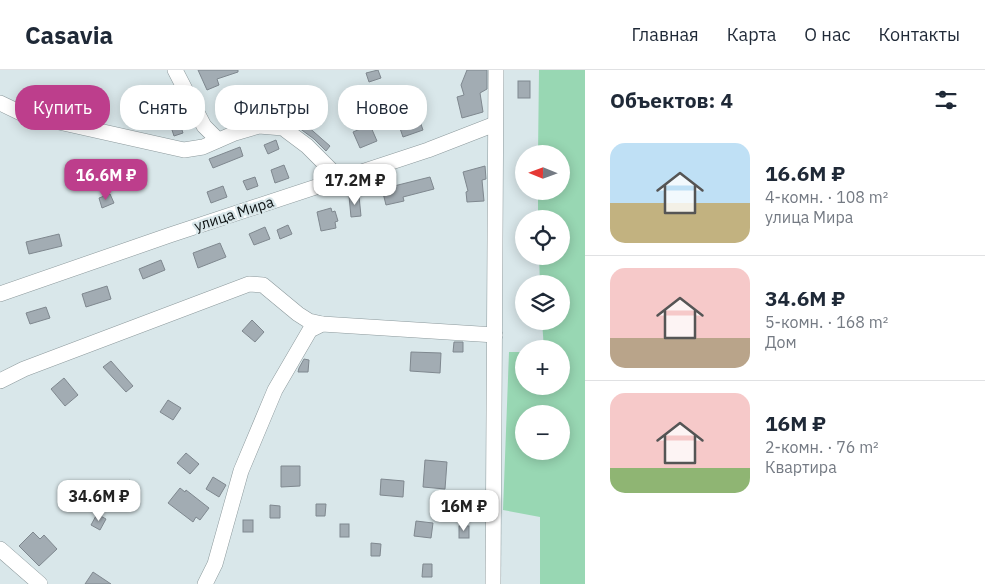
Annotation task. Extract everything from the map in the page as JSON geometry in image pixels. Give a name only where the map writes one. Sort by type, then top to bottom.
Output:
[{"type":"street","points":[[176,70],[204,126],[218,140]]},
{"type":"street","points":[[493,584],[496,70]]},
{"type":"street","points":[[0,103],[23,114],[184,150],[203,147],[259,126],[283,128],[307,146],[340,179]]},
{"type":"street","name":"улица Мира","points":[[0,294],[428,150],[495,124]]},
{"type":"street","points":[[0,381],[24,369],[249,284],[263,286],[298,314],[322,324],[495,335]]},
{"type":"street","points":[[205,584],[215,564],[241,472],[275,390],[310,330],[322,324]]},
{"type":"street","points":[[0,549],[40,584]]},
{"type":"green space","points":[[539,70],[585,70],[585,584],[540,584],[540,517],[503,510],[509,352],[515,352],[515,395],[570,395],[570,340],[543,340],[543,330],[570,330],[570,275],[540,275],[539,265],[570,265],[570,210],[538,210],[538,200],[570,200],[570,145],[538,145]]},
{"type":"building","points":[[198,70],[238,70],[238,72],[217,79],[219,85],[215,85],[207,90]]},
{"type":"building","points":[[378,70],[381,78],[369,82],[366,73]]},
{"type":"building","points":[[467,70],[487,70],[487,89],[480,93],[483,112],[462,118],[457,97],[464,95],[461,85]]},
{"type":"building","points":[[518,81],[530,81],[530,98],[518,98]]},
{"type":"building","points":[[172,130],[182,130],[183,133],[174,136]]},
{"type":"building","points":[[302,130],[312,130],[330,146],[326,151]]},
{"type":"building","points":[[372,130],[377,141],[360,148],[353,132]]},
{"type":"building","points":[[401,130],[423,130],[403,137]]},
{"type":"building","points":[[276,140],[279,149],[268,154],[264,145]]},
{"type":"building","points":[[240,147],[243,156],[213,168],[209,159]]},
{"type":"building","points":[[284,165],[289,178],[275,183],[271,170]]},
{"type":"building","points":[[485,166],[486,179],[482,180],[484,201],[467,202],[466,192],[468,191],[463,172]]},
{"type":"building","points":[[100,168],[104,179],[95,183],[91,171]]},
{"type":"building","points":[[255,177],[258,186],[247,190],[243,181]]},
{"type":"building","points":[[430,177],[434,189],[403,197],[404,201],[386,205],[382,189]]},
{"type":"building","points":[[223,186],[227,197],[211,203],[207,192]]},
{"type":"building","points":[[110,194],[114,203],[102,208],[99,198]]},
{"type":"building","points":[[349,196],[359,196],[361,216],[351,217]]},
{"type":"building","points":[[331,208],[332,212],[335,211],[338,221],[335,222],[336,228],[321,231],[317,212]]},
{"type":"building","points":[[288,225],[292,234],[280,239],[277,230]]},
{"type":"building","points":[[265,227],[270,239],[254,245],[249,234]]},
{"type":"building","points":[[59,234],[62,246],[29,254],[26,242]]},
{"type":"building","points":[[220,243],[226,257],[198,268],[193,253]]},
{"type":"building","points":[[161,260],[165,270],[143,279],[139,269]]},
{"type":"building","points":[[107,286],[111,299],[86,307],[82,294]]},
{"type":"building","points":[[46,307],[50,318],[30,324],[26,313]]},
{"type":"building","points":[[252,320],[264,332],[255,342],[242,331]]},
{"type":"building","points":[[454,342],[463,342],[463,352],[453,352]]},
{"type":"building","points":[[411,352],[441,353],[440,373],[410,371]]},
{"type":"building","points":[[304,359],[309,360],[308,372],[298,372],[299,368]]},
{"type":"building","points":[[111,361],[133,386],[126,392],[103,367]]},
{"type":"building","points":[[64,378],[78,395],[65,406],[51,389]]},
{"type":"building","points":[[168,400],[181,408],[173,420],[160,412]]},
{"type":"building","points":[[186,453],[199,464],[190,474],[177,463]]},
{"type":"building","points":[[425,460],[447,462],[445,489],[423,487]]},
{"type":"building","points":[[281,466],[300,466],[300,486],[281,487]]},
{"type":"building","points":[[213,477],[226,485],[219,497],[206,489]]},
{"type":"building","points":[[381,479],[404,481],[403,497],[380,495]]},
{"type":"building","points":[[130,480],[138,489],[130,496],[122,486]]},
{"type":"building","points":[[180,488],[185,492],[186,490],[209,508],[200,520],[196,517],[193,522],[168,503]]},
{"type":"building","points":[[316,504],[326,504],[325,516],[316,516]]},
{"type":"building","points":[[270,505],[280,506],[280,518],[270,518]]},
{"type":"building","points":[[97,514],[106,519],[100,530],[91,525]]},
{"type":"building","points":[[243,520],[253,520],[253,532],[243,532]]},
{"type":"building","points":[[416,521],[433,523],[431,538],[414,536]]},
{"type":"building","points":[[340,524],[349,524],[349,537],[340,537]]},
{"type":"building","points":[[459,526],[469,526],[469,538],[459,538]]},
{"type":"building","points":[[33,532],[40,539],[44,535],[57,549],[39,566],[19,546]]},
{"type":"building","points":[[371,543],[381,544],[380,556],[371,556]]},
{"type":"building","points":[[423,564],[432,564],[432,577],[422,577]]},
{"type":"building","points":[[93,572],[111,584],[85,584]]}]
